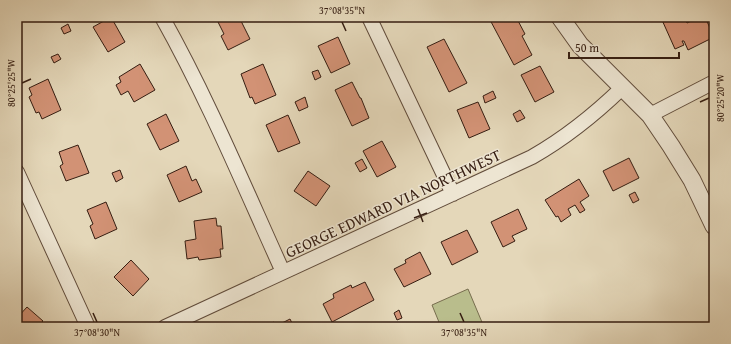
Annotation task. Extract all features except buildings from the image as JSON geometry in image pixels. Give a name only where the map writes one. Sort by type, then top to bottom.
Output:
[{"type":"street","points":[[162,17],[187,63],[217,126],[283,272]]},
{"type":"street","points":[[368,17],[453,194]]},
{"type":"street","points":[[560,17],[580,45],[650,115],[692,180],[714,226]]},
{"type":"street","points":[[650,115],[714,82]]},
{"type":"street","name":"GEORGE EDWARD VIA NORTHWEST","points":[[165,327],[532,157],[564,139],[596,113],[622,88]]},
{"type":"street","points":[[17,172],[88,327]]},
{"type":"green space","points":[[468,289],[484,327],[441,327],[432,305]]}]
